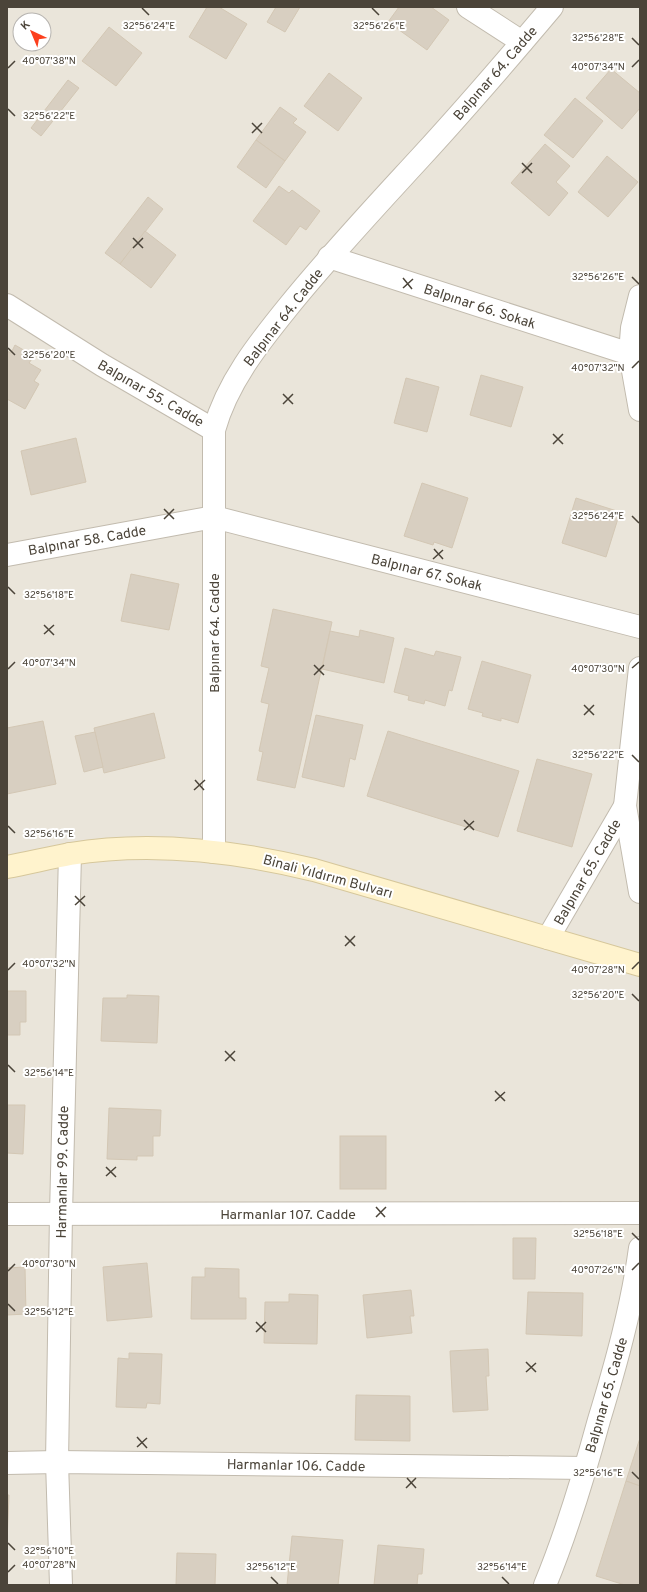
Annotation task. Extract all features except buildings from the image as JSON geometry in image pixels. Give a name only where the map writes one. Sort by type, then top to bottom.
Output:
[{"type":"main road","name":"Binali Yıldırım Bulvarı","points":[[7,867],[70,854],[132,850],[214,852],[279,862],[314,870],[640,965]]},
{"type":"street","points":[[468,7],[522,42]]},
{"type":"street","name":"Balpınar 64. Cadde","points":[[214,852],[214,430],[219,411],[231,387],[261,340],[330,257],[468,107],[552,7]]},
{"type":"street","name":"Balpınar 66. Sokak","points":[[330,257],[630,354]]},
{"type":"street","points":[[640,296],[632,328],[630,354],[640,410]]},
{"type":"street","name":"Balpınar 55. Cadde","points":[[7,304],[102,365],[214,430]]},
{"type":"street","name":"Balpınar 58. Cadde","points":[[7,555],[214,517]]},
{"type":"street","name":"Balpınar 67. Sokak","points":[[214,517],[640,627]]},
{"type":"street","name":"Balpınar 65. Cadde","points":[[640,668],[625,806],[640,892]]},
{"type":"street","name":"Balpınar 65. Cadde","points":[[548,938],[625,806]]},
{"type":"street","name":"Harmanlar 99. Cadde","points":[[61,1585],[57,1462],[61,1214],[70,854]]},
{"type":"street","name":"Harmanlar 107. Cadde","points":[[7,1214],[640,1213]]},
{"type":"street","name":"Balpınar 65. Cadde","points":[[546,1585],[586,1468],[625,1328],[640,1248]]},
{"type":"street","name":"Harmanlar 106. Cadde","points":[[7,1463],[57,1462],[586,1468]]},
{"type":"shaded area","points":[[7,7],[640,7],[640,1585],[7,1585]]}]
